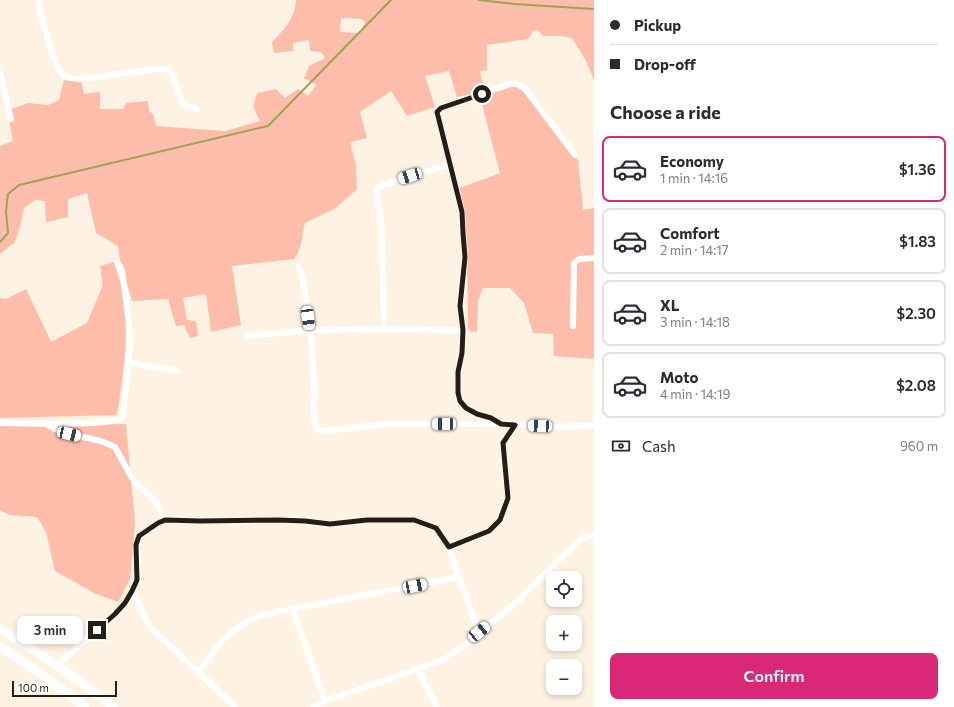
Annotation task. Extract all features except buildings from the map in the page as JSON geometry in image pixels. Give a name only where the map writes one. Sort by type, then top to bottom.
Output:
[{"type":"main road","points":[[0,629],[57,665],[114,707]]},
{"type":"main road","points":[[0,646],[85,707]]},
{"type":"street","points":[[38,0],[56,64],[63,75],[70,78],[82,79],[167,69],[173,76],[182,104],[197,109]]},
{"type":"street","points":[[0,73],[10,119]]},
{"type":"street","points":[[501,424],[491,418],[477,414],[466,408],[460,401],[458,393],[458,372],[462,353],[463,330],[460,306],[465,257],[462,212],[437,112],[441,108],[510,84],[517,84],[525,89],[575,155]]},
{"type":"street","points":[[384,329],[382,232],[376,192],[377,188],[450,164]]},
{"type":"street","points":[[573,326],[574,263],[579,259],[594,258]]},
{"type":"street","points":[[0,423],[90,423],[117,420],[124,414],[129,324],[122,270],[117,263]]},
{"type":"street","points":[[299,267],[302,275],[310,330],[314,382],[314,422],[317,430],[325,431],[387,424],[501,424],[553,427],[594,425]]},
{"type":"street","points":[[246,336],[310,330],[463,330]]},
{"type":"street","points":[[128,362],[177,371]]},
{"type":"street","points":[[44,423],[61,432],[101,441],[115,447],[132,478],[140,488],[156,502],[165,520]]},
{"type":"street","points":[[449,547],[489,531],[500,520],[508,498],[503,443],[515,425]]},
{"type":"street","points":[[57,665],[115,614],[125,603],[137,580],[138,539],[146,531],[165,520],[289,520],[330,524],[367,520],[414,520],[436,528],[449,547],[479,632]]},
{"type":"street","points":[[313,707],[325,701],[443,660],[466,644],[520,599],[557,561],[584,537],[594,535]]},
{"type":"street","points":[[198,673],[217,646],[228,634],[261,615],[459,578]]},
{"type":"street","points":[[132,591],[149,626],[235,707]]},
{"type":"street","points":[[293,610],[325,701]]},
{"type":"street","points":[[417,669],[437,707]]},
{"type":"shaded area","points":[[296,0],[594,0],[594,80],[586,61],[572,38],[561,36],[543,36],[538,30],[533,31],[528,39],[487,45],[487,70],[480,71],[483,87],[481,92],[457,97],[449,71],[425,76],[435,107],[407,116],[391,91],[360,112],[367,138],[350,142],[356,165],[357,189],[336,208],[305,223],[300,246],[294,259],[232,266],[241,325],[211,332],[206,294],[183,298],[187,320],[196,321],[198,336],[190,338],[184,325],[176,326],[168,299],[132,301],[120,260],[118,246],[96,233],[87,193],[68,199],[68,217],[46,222],[45,201],[35,200],[24,208],[15,242],[0,254],[0,146],[13,141],[9,120],[12,109],[28,103],[48,105],[59,100],[64,80],[81,82],[84,94],[100,92],[100,109],[123,109],[126,103],[148,101],[149,111],[153,114],[156,126],[225,131],[260,121],[253,106],[257,93],[276,89],[285,98],[298,89],[308,96],[316,85],[304,78],[309,66],[325,58],[321,52],[310,51],[309,40],[293,43],[293,51],[274,53],[272,42],[288,24],[294,13]],"holes":[[[341,18],[362,19],[365,22],[360,33],[340,32]]]},
{"type":"shaded area","points":[[514,86],[523,90],[578,160],[583,210],[594,208],[594,359],[554,356],[553,334],[533,333],[524,303],[510,288],[483,288],[478,301],[477,331],[471,332],[468,328],[467,239],[460,188],[500,173],[480,97]]},
{"type":"shaded area","points":[[114,262],[124,298],[126,327],[123,372],[117,415],[0,418],[0,298],[6,299],[26,289],[51,342],[87,323],[103,285],[100,266]]},
{"type":"shaded area","points":[[126,424],[135,523],[130,579],[118,602],[96,594],[55,571],[46,532],[37,517],[10,515],[0,510],[0,426]]},
{"type":"waterway","points":[[0,242],[8,233],[6,211],[8,194],[19,185],[268,126],[391,0]]},
{"type":"waterway","points":[[479,0],[514,4],[594,9]]},
{"type":"route","points":[[97,630],[125,603],[137,580],[136,545],[139,536],[165,520],[278,520],[336,524],[367,520],[414,520],[436,528],[449,547],[489,531],[500,520],[508,498],[503,443],[515,425],[501,424],[491,418],[477,414],[466,408],[460,401],[458,393],[458,372],[462,353],[463,330],[460,306],[465,257],[462,212],[437,112],[441,108],[482,94]]}]
